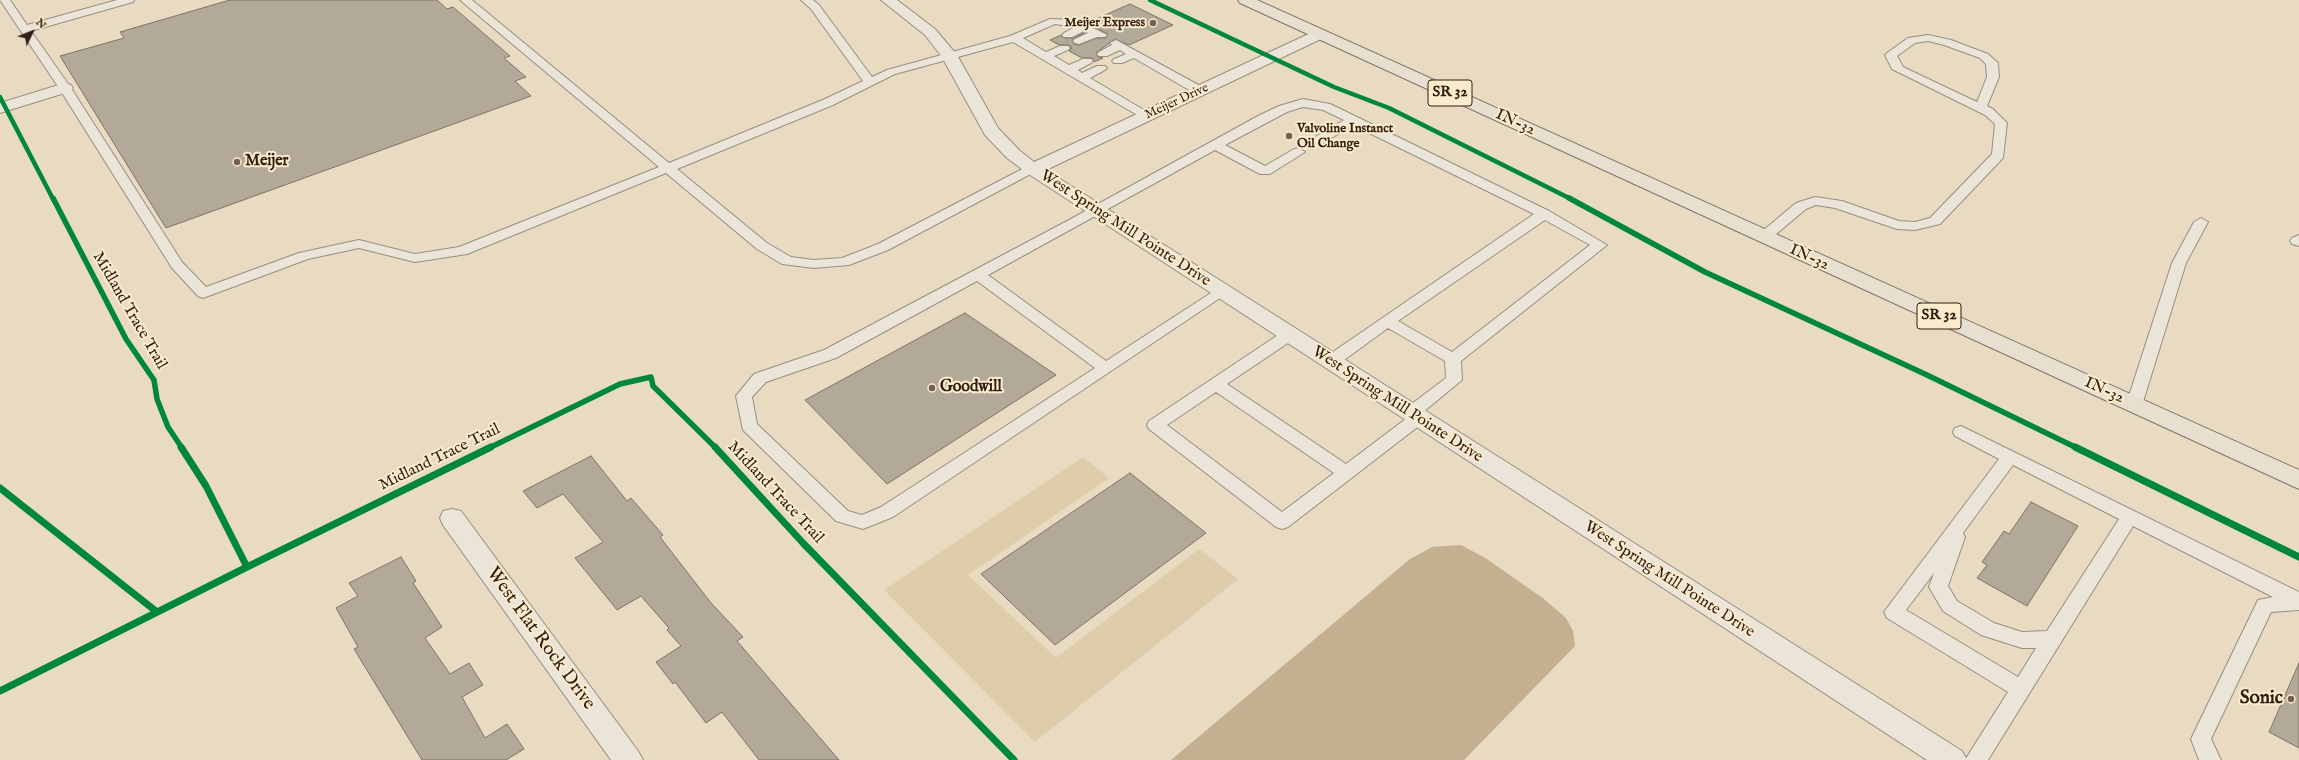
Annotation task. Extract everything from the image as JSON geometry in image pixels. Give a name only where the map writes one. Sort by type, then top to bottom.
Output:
[{"type":"main road","name":"SR 32","points":[[1245,0],[1320,34]]},
{"type":"main road","name":"IN-32","points":[[1320,34],[2299,480]]},
{"type":"street","name":"West Spring Mill Pointe Drive","points":[[888,0],[930,32],[949,55],[991,131],[1013,154],[1033,169],[1330,362],[1952,760]]},
{"type":"street","name":"Meijer Drive","points":[[1033,169],[1320,34]]},
{"type":"street","points":[[0,108],[65,88]]},
{"type":"street","name":"West Flat Rock Drive","points":[[452,518],[628,760]]},
{"type":"lane","points":[[5,0],[65,88],[177,265],[203,292],[304,256],[359,244],[415,258],[462,250],[667,168],[870,83],[891,72],[1014,38],[1054,21],[1074,22],[1099,34],[1079,41]]},
{"type":"lane","points":[[24,29],[129,0]]},
{"type":"lane","points":[[465,0],[762,246],[787,261],[814,264],[844,262],[882,247],[1033,169]]},
{"type":"lane","points":[[806,0],[815,7],[870,83]]},
{"type":"lane","points":[[1068,35],[1084,27]]},
{"type":"lane","points":[[1014,38],[1148,116]]},
{"type":"lane","points":[[1764,237],[1801,206],[1815,201],[1837,204],[1897,225],[1915,226],[1934,221],[1998,155],[2001,123],[1989,112],[1980,108],[1898,69],[1891,55],[1912,40],[1928,38],[1947,42],[1984,56],[1992,63],[1993,77],[1980,108]]},
{"type":"lane","points":[[1033,49],[1051,42]]},
{"type":"lane","points":[[1103,54],[1118,45],[1200,91]]},
{"type":"lane","points":[[1045,56],[1064,48]]},
{"type":"lane","points":[[1118,61],[1134,54]]},
{"type":"lane","points":[[1069,70],[1087,61]]},
{"type":"lane","points":[[1082,77],[1101,68]]},
{"type":"lane","points":[[1222,292],[887,512],[863,522],[842,516],[749,426],[744,396],[760,378],[830,354],[1098,210],[1215,145],[1283,109],[1303,103],[1326,107],[1544,214],[1600,245],[1453,359]]},
{"type":"lane","points":[[1319,140],[1353,120]]},
{"type":"lane","points":[[1215,145],[1265,171],[1299,152]]},
{"type":"lane","points":[[1330,362],[1387,321],[1544,214]]},
{"type":"lane","points":[[2134,405],[2179,263],[2201,222]]},
{"type":"lane","points":[[978,275],[1105,368]]},
{"type":"lane","points":[[1387,321],[1453,359]]},
{"type":"lane","points":[[1289,335],[1217,385],[1155,425],[1282,522],[1346,474],[1415,416],[1454,380],[1453,359]]},
{"type":"lane","points":[[1217,385],[1346,474]]},
{"type":"lane","points":[[1961,432],[2129,518],[2299,601]]},
{"type":"lane","points":[[2010,457],[1894,612],[2021,689]]},
{"type":"lane","points":[[1976,760],[2054,639],[2129,518]]},
{"type":"lane","points":[[1961,522],[1938,587],[1950,606],[1988,629],[2015,638],[2022,640],[2054,639]]},
{"type":"lane","points":[[2210,760],[2201,739],[2265,605],[2299,601]]},
{"type":"shaded area","points":[[1083,457],[1109,478],[968,575],[1056,658],[1199,549],[1238,579],[1035,742],[884,590]]},
{"type":"shaded area","points":[[1461,545],[1487,559],[1544,599],[1566,618],[1573,631],[1575,646],[1464,760],[1171,760],[1410,559],[1432,547]]},
{"type":"building","name":"Meijer","points":[[230,0],[437,0],[447,9],[453,7],[510,56],[504,58],[526,77],[515,81],[531,96],[166,228],[60,56],[124,38],[120,32]]},
{"type":"building","points":[[1130,4],[1173,25],[1129,45],[1115,39],[1096,53],[1098,57],[1103,58],[1094,62],[1092,58],[1082,58],[1069,51],[1072,48],[1069,45],[1059,45],[1050,40],[1061,35],[1064,38],[1072,38],[1084,33],[1072,40],[1074,44],[1079,45],[1097,38],[1106,38],[1108,34],[1087,23]]},
{"type":"building","name":"Goodwill","points":[[965,313],[1056,375],[887,484],[805,400]]},
{"type":"building","points":[[591,456],[627,501],[631,498],[663,535],[660,537],[711,603],[743,637],[737,641],[839,760],[759,760],[722,712],[706,723],[675,682],[673,684],[656,662],[681,646],[667,630],[669,628],[641,596],[617,610],[575,558],[603,542],[563,494],[537,508],[523,491]]},
{"type":"building","points":[[1130,473],[1206,533],[1055,645],[981,574]]},
{"type":"building","points":[[2031,502],[2078,526],[2027,606],[1977,578],[1987,565],[1982,562],[2004,531],[2009,534]]},
{"type":"building","points":[[401,557],[416,581],[413,583],[442,627],[425,638],[450,674],[469,663],[483,685],[462,697],[485,738],[507,724],[524,749],[506,760],[422,760],[354,649],[358,647],[336,608],[358,596],[349,583]]},
{"type":"building","name":"Sonic","points":[[2299,663],[2299,748],[2269,732]]},
{"type":"cycle path","points":[[1150,0],[1303,71],[1334,87],[1389,108],[1546,186],[1705,272],[1927,375],[2299,557]]},
{"type":"cycle path","name":"Midland Trace Trail","points":[[0,97],[126,339],[154,380],[157,399],[168,427],[206,486],[247,567],[620,384],[651,377],[653,386],[706,438],[803,543],[1014,760]]},
{"type":"cycle path","points":[[0,488],[157,612]]},
{"type":"cycle path","points":[[0,691],[247,567]]},
{"type":"place","name":"Meijer Express","points":[[1153,23]]},
{"type":"place","name":"Valvoline Instanct Oil Change","points":[[1289,136]]},
{"type":"place","name":"Meijer","points":[[237,162]]},
{"type":"place","name":"Goodwill","points":[[932,388]]},
{"type":"place","name":"Sonic","points":[[2291,699]]}]
